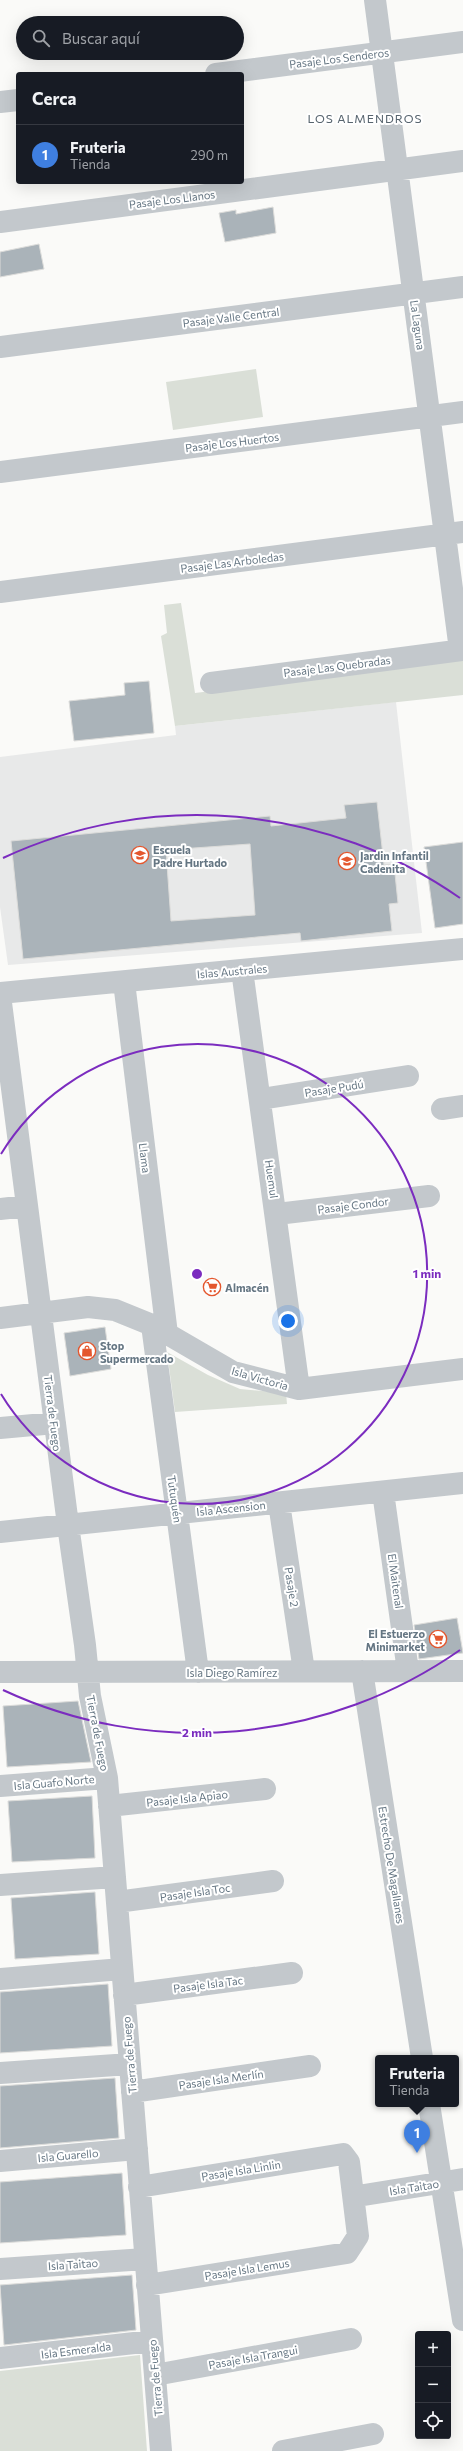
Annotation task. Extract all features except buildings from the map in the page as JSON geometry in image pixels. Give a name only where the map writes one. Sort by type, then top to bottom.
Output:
[{"type":"street","name":"La Laguna","points":[[375,0],[430,416],[454,533],[462,650]]},
{"type":"street","name":"Pasaje Los Senderos","points":[[231,72],[463,42]]},
{"type":"street","points":[[0,102],[16,100]]},
{"type":"street","name":"Pasaje Los Llanos","points":[[0,222],[463,161]]},
{"type":"street","name":"Pasaje Valle Central","points":[[0,348],[463,287]]},
{"type":"street","name":"Pasaje Los Huertos","points":[[0,472],[463,412]]},
{"type":"street","name":"Pasaje Las Arboledas","points":[[0,592],[454,533]]},
{"type":"street","name":"Pasaje Las Quebradas","points":[[211,683],[462,650]]},
{"type":"street","name":"Islas Australes","points":[[0,994],[463,949]]},
{"type":"street","name":"Huemul","points":[[242,970],[277,1214],[299,1389]]},
{"type":"street","name":"Llama","points":[[124,982],[160,1330]]},
{"type":"street","name":"Tierra de Fuego","points":[[0,994],[7,1104],[26,1206],[94,1720],[107,1778],[161,2451]]},
{"type":"street","name":"Pasaje Pudú","points":[[261,1099],[408,1076]]},
{"type":"street","name":"Pasaje Condor","points":[[277,1214],[429,1196]]},
{"type":"street","points":[[0,1209],[26,1206]]},
{"type":"street","name":"Isla Victoria","points":[[0,1318],[88,1307],[115,1310],[160,1330],[232,1372],[299,1389],[463,1369]]},
{"type":"street","name":"Tutuquén","points":[[160,1330],[177,1514],[198,1672]]},
{"type":"street","points":[[0,1428],[54,1423]]},
{"type":"street","name":"Isla Ascension","points":[[0,1532],[463,1483]]},
{"type":"street","name":"El Maitenal","points":[[383,1492],[408,1671]]},
{"type":"street","name":"Pasaje 2","points":[[279,1503],[304,1671]]},
{"type":"street","name":"Estrecho De Magallanes","points":[[362,1671],[422,2055]]},
{"type":"street","name":"Isla Diego Ramírez","points":[[0,1672],[463,1671]]},
{"type":"street","name":"Isla Guafo Norte","points":[[0,1786],[107,1778]]},
{"type":"street","name":"Pasaje Isla Apiao","points":[[109,1806],[264,1789]]},
{"type":"street","points":[[0,1885],[115,1877]]},
{"type":"street","name":"Pasaje Isla Toc","points":[[117,1902],[273,1881]]},
{"type":"street","points":[[0,1979],[122,1969]]},
{"type":"street","name":"Pasaje Isla Tac","points":[[124,1995],[292,1973]]},
{"type":"street","points":[[0,2073],[130,2064]]},
{"type":"street","name":"Pasaje Isla Merlín","points":[[132,2092],[310,2066]]},
{"type":"street","points":[[429,2107],[463,2320]]},
{"type":"street","name":"Isla Guarello","points":[[0,2161],[136,2149]]},
{"type":"street","name":"Pasaje Isla Linlin","points":[[139,2187],[342,2154],[349,2162],[358,2236],[347,2253]]},
{"type":"street","name":"Isla Taitao","points":[[364,2195],[463,2179]]},
{"type":"street","name":"Pasaje Isla Lemus","points":[[147,2285],[347,2253]]},
{"type":"street","name":"Isla Taitao","points":[[0,2269],[145,2259]]},
{"type":"street","name":"Pasaje Isla Trangui","points":[[155,2375],[351,2339]]},
{"type":"street","name":"Isla Esmeralda","points":[[0,2358],[152,2341]]},
{"type":"street","points":[[283,2451],[373,2434]]},
{"type":"shaded area","points":[[256,369],[263,417],[173,430],[166,382]]},
{"type":"shaded area","points":[[181,603],[195,693],[463,660],[463,695],[175,726],[161,636],[167,633],[164,605]]},
{"type":"shaded area","name":"Escuela Padre Hurtado","points":[[396,702],[422,933],[8,965],[0,907],[0,757],[176,735],[175,726]]},
{"type":"shaded area","points":[[167,1352],[208,1375],[240,1389],[286,1393],[287,1404],[175,1412]]},
{"type":"shaded area","points":[[140,2355],[147,2451],[0,2451],[0,2371]]},
{"type":"place","name":"Escuela Padre Hurtado","points":[[140,855]]},
{"type":"place","name":"Jardin Infantil Cadenita","points":[[347,861]]},
{"type":"place","name":"Almacén","points":[[212,1287]]},
{"type":"place","name":"Stop Supermercado","points":[[87,1351]]},
{"type":"place","name":"El Estuerzo Minimarket","points":[[438,1639]]},
{"type":"place","name":"Fruteria","points":[[417,2153]]},
{"type":"district","name":"LOS ALMENDROS","points":[[365,118]]}]
